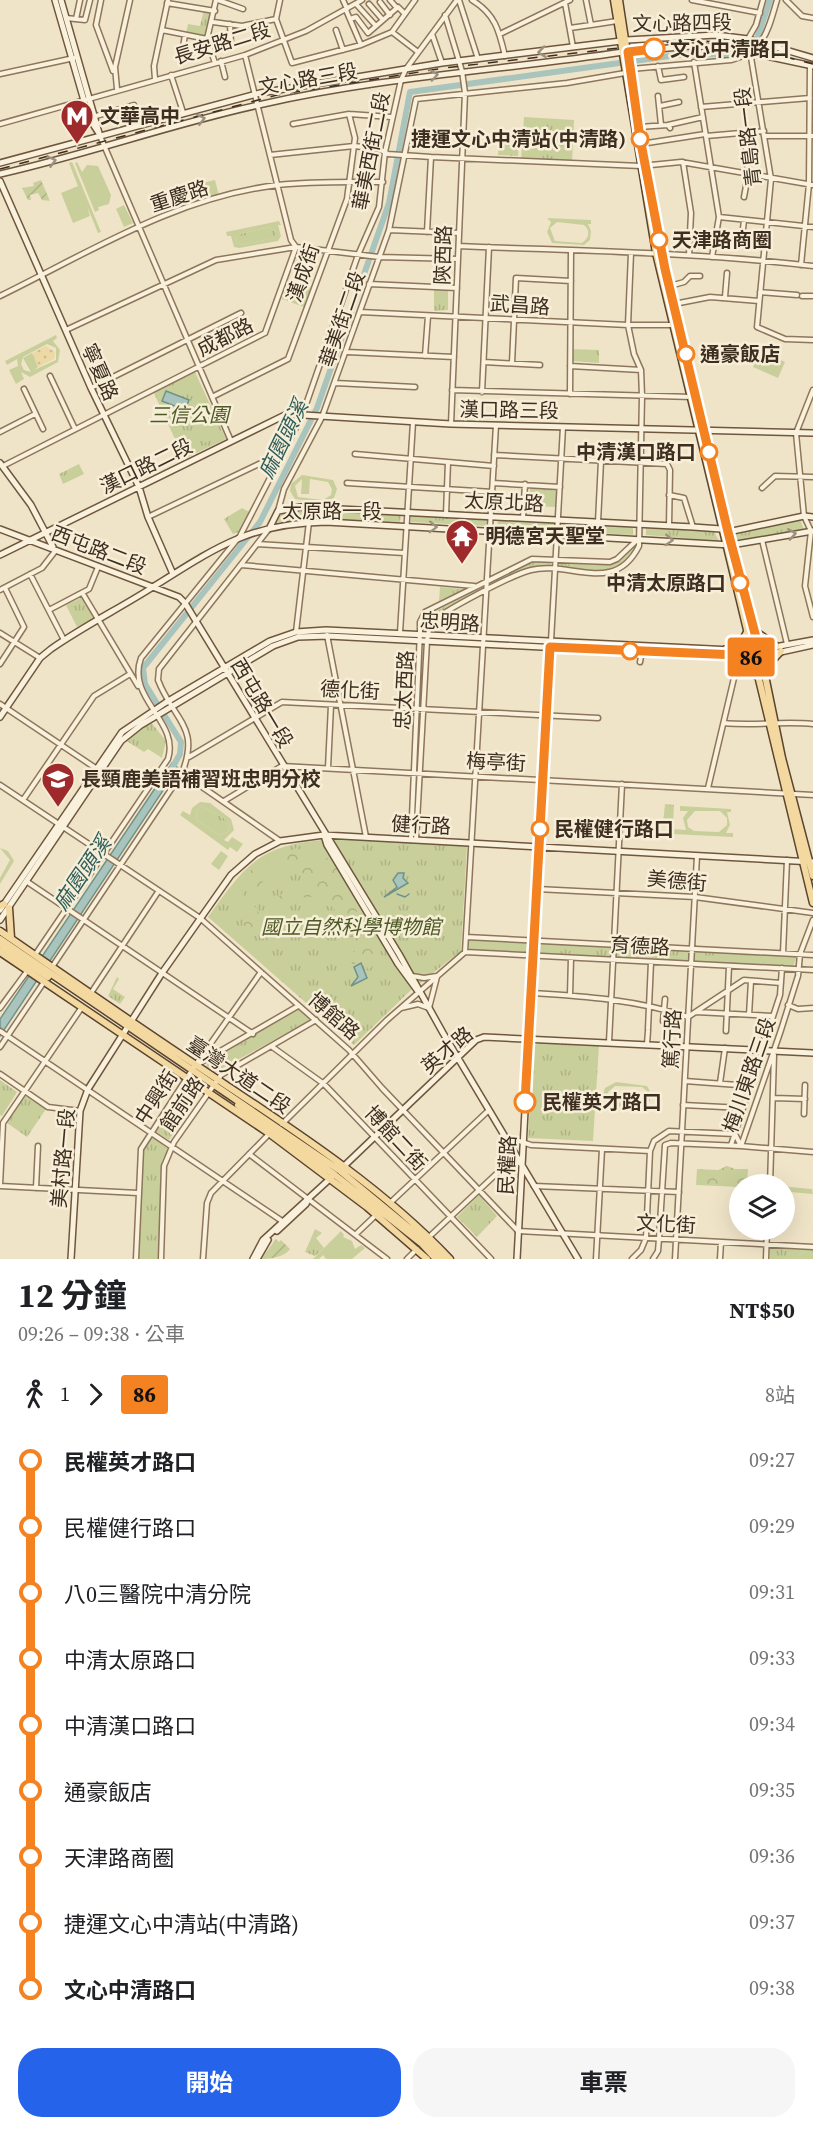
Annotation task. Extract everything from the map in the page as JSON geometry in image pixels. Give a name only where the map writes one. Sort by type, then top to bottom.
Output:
[{"type":"main road","points":[[614,0],[624,40]]},
{"type":"main road","points":[[619,0],[628,69],[659,253],[724,531],[755,631],[756,653]]},
{"type":"main road","points":[[628,69],[644,166]]},
{"type":"main road","points":[[659,253],[674,304],[675,324]]},
{"type":"main road","points":[[728,544],[747,631],[756,653],[789,793],[813,876]]},
{"type":"main road","points":[[726,649],[734,648],[742,642],[747,631]]},
{"type":"main road","points":[[755,631],[779,648],[762,677]]},
{"type":"main road","points":[[732,656],[762,677]]},
{"type":"main road","points":[[808,862],[813,903]]},
{"type":"main road","points":[[3,907],[11,938]]},
{"type":"main road","name":"臺灣大道二段","points":[[0,931],[11,938],[31,963]]},
{"type":"main road","name":"臺灣大道二段","points":[[0,939],[48,974],[91,993],[127,1027],[276,1128],[337,1173],[422,1244],[436,1259]]},
{"type":"main road","name":"臺灣大道二段","points":[[0,945],[48,974],[276,1128],[424,1240],[443,1259]]},
{"type":"main road","name":"臺灣大道二段","points":[[0,952],[10,959],[31,963]]},
{"type":"main road","points":[[0,958],[10,959]]},
{"type":"main road","name":"臺灣大道二段","points":[[48,974],[82,1006],[127,1027]]},
{"type":"main road","name":"臺灣大道二段","points":[[337,1173],[389,1203],[429,1237],[450,1259]]},
{"type":"main road","name":"臺灣大道二段","points":[[337,1173],[376,1214],[427,1259]]},
{"type":"street","points":[[55,0],[87,97],[92,127],[100,135]]},
{"type":"street","points":[[61,0],[75,57]]},
{"type":"street","points":[[76,19],[80,0]]},
{"type":"street","points":[[66,18],[85,20],[90,0]]},
{"type":"street","points":[[101,0],[96,24],[115,75],[117,89]]},
{"type":"street","points":[[115,75],[130,0]]},
{"type":"street","points":[[197,8],[198,0]]},
{"type":"street","points":[[215,63],[207,39],[217,0],[243,9]]},
{"type":"street","points":[[280,0],[276,19],[292,63],[361,45],[392,32],[415,0]]},
{"type":"street","points":[[343,0],[361,45]]},
{"type":"street","name":"長安路二段","points":[[0,124],[87,97],[245,55],[283,40],[362,0]]},
{"type":"street","points":[[390,0],[405,14]]},
{"type":"street","points":[[458,0],[478,59]]},
{"type":"street","name":"華美西街二段","points":[[140,689],[137,675],[141,658],[242,535],[274,469],[304,416],[358,255],[379,207],[391,117],[401,80],[418,52],[458,0]]},
{"type":"street","points":[[472,0],[491,15],[498,24],[505,56]]},
{"type":"street","points":[[500,34],[570,0]]},
{"type":"street","points":[[586,0],[591,25]]},
{"type":"street","points":[[692,0],[760,13]]},
{"type":"street","points":[[747,39],[760,13],[763,0]]},
{"type":"street","points":[[752,52],[762,43],[777,0]]},
{"type":"street","points":[[786,0],[802,16],[813,18]]},
{"type":"street","points":[[155,79],[154,66],[168,2],[215,11]]},
{"type":"street","points":[[380,2],[390,15]]},
{"type":"street","points":[[565,3],[574,48]]},
{"type":"street","points":[[356,4],[376,26]]},
{"type":"street","points":[[369,4],[383,20]]},
{"type":"street","points":[[350,19],[356,17],[369,33],[397,8]]},
{"type":"street","points":[[445,15],[463,73]]},
{"type":"street","points":[[213,22],[242,26],[276,19]]},
{"type":"street","points":[[570,28],[618,21]]},
{"type":"street","points":[[230,24],[231,44]]},
{"type":"street","points":[[162,30],[207,39]]},
{"type":"street","points":[[336,30],[343,50]]},
{"type":"street","points":[[392,32],[418,52]]},
{"type":"street","points":[[432,33],[442,63]]},
{"type":"street","points":[[181,59],[185,35]]},
{"type":"street","name":"文心路四段","points":[[624,40],[716,35],[747,39],[813,58]]},
{"type":"street","name":"青島路一段","points":[[747,39],[752,52],[771,179],[765,262],[757,327],[785,339],[813,340]]},
{"type":"street","name":"文心路三段","points":[[0,163],[255,94],[442,63],[624,40]]},
{"type":"street","name":"文心路四段","points":[[626,55],[703,46],[752,52],[811,66]]},
{"type":"street","name":"華美街二段","points":[[169,705],[158,680],[159,669],[195,618],[270,527],[278,511],[284,489],[322,417],[389,230],[416,99],[465,90],[567,83],[628,69],[731,60],[752,52]]},
{"type":"street","points":[[245,55],[291,240],[296,248]]},
{"type":"street","name":"文心路三段","points":[[0,174],[258,105],[401,80],[626,55]]},
{"type":"street","points":[[0,74],[75,57]]},
{"type":"street","points":[[221,61],[225,76]]},
{"type":"street","points":[[694,62],[719,217],[712,257]]},
{"type":"street","points":[[658,66],[661,80],[684,77]]},
{"type":"street","points":[[801,265],[804,226],[811,185],[811,66]]},
{"type":"street","name":"陝西路","points":[[451,424],[465,90],[463,73]]},
{"type":"street","points":[[171,75],[183,112]]},
{"type":"street","points":[[658,96],[661,124]]},
{"type":"street","points":[[87,97],[96,116],[105,147],[231,441]]},
{"type":"street","points":[[701,107],[759,100],[810,98]]},
{"type":"street","points":[[660,106],[679,102]]},
{"type":"street","points":[[96,116],[134,105]]},
{"type":"street","points":[[293,124],[349,114],[391,117]]},
{"type":"street","name":"漢成街","points":[[212,397],[288,359],[344,207],[354,146],[349,114]]},
{"type":"street","points":[[638,127],[661,124],[669,126],[703,117]]},
{"type":"street","points":[[641,144],[705,135],[811,136]]},
{"type":"street","points":[[744,197],[748,164],[745,140]]},
{"type":"street","points":[[270,155],[354,146],[379,149],[386,153],[431,157],[644,166],[683,162],[811,185]]},
{"type":"street","points":[[427,232],[431,157]]},
{"type":"street","points":[[683,162],[691,213],[689,255]]},
{"type":"street","name":"寧夏路","points":[[0,181],[91,388],[139,487],[148,517],[173,574]]},
{"type":"street","name":"重慶路","points":[[0,296],[139,225],[216,199],[277,185],[382,182]]},
{"type":"street","points":[[719,217],[813,226]]},
{"type":"street","points":[[742,238],[744,220]]},
{"type":"street","points":[[389,230],[459,233]]},
{"type":"street","points":[[729,236],[751,239]]},
{"type":"street","points":[[459,246],[659,253],[813,266]]},
{"type":"street","points":[[482,392],[489,247]]},
{"type":"street","points":[[66,330],[216,260],[296,248],[380,257],[458,259]]},
{"type":"street","name":"成都路","points":[[1,465],[268,331],[296,248]]},
{"type":"street","points":[[570,394],[571,251]]},
{"type":"street","points":[[424,638],[434,620],[531,570],[600,573],[618,570],[633,557],[639,538],[640,525],[642,396],[641,370],[634,354],[628,325],[631,253]]},
{"type":"street","points":[[725,297],[728,273]]},
{"type":"street","points":[[669,286],[684,282],[690,276],[699,276]]},
{"type":"street","points":[[512,363],[516,278],[571,281]]},
{"type":"street","points":[[369,284],[457,288]]},
{"type":"street","points":[[760,292],[813,296]]},
{"type":"street","points":[[674,304],[710,297],[759,301]]},
{"type":"street","name":"武昌路","points":[[360,312],[572,323],[675,324]]},
{"type":"street","points":[[91,388],[241,313]]},
{"type":"street","points":[[425,356],[428,316]]},
{"type":"street","points":[[346,352],[454,357]]},
{"type":"street","points":[[483,362],[540,365]]},
{"type":"street","points":[[570,366],[641,370]]},
{"type":"street","points":[[50,376],[75,429]]},
{"type":"street","points":[[335,383],[415,387]]},
{"type":"street","points":[[24,389],[43,429]]},
{"type":"street","points":[[452,390],[693,397]]},
{"type":"street","points":[[813,390],[811,400],[796,433],[804,516],[812,531],[805,586],[813,617]]},
{"type":"street","points":[[0,432],[35,414]]},
{"type":"street","name":"漢口路二段","points":[[0,555],[287,414],[314,417]]},
{"type":"street","name":"漢口路三段","points":[[314,417],[451,424],[813,433]]},
{"type":"street","points":[[400,634],[413,422]]},
{"type":"street","points":[[465,952],[496,425]]},
{"type":"street","points":[[550,645],[563,425]]},
{"type":"street","points":[[355,454],[494,466]]},
{"type":"street","points":[[494,456],[669,466],[669,526]]},
{"type":"street","points":[[598,523],[601,461]]},
{"type":"street","points":[[446,514],[448,462]]},
{"type":"street","points":[[148,517],[261,463],[274,469]]},
{"type":"street","points":[[0,664],[24,627],[2,589],[42,568],[56,550],[31,505],[1,465]]},
{"type":"street","points":[[762,488],[775,476],[813,477]]},
{"type":"street","points":[[347,483],[493,492]]},
{"type":"street","points":[[493,483],[560,487]]},
{"type":"street","points":[[523,518],[525,484]]},
{"type":"street","points":[[669,495],[684,498],[693,527]]},
{"type":"street","name":"太原北路","points":[[278,511],[301,507],[693,527],[724,531],[804,516],[813,517]]},
{"type":"street","points":[[296,632],[309,522]]},
{"type":"street","name":"太原路一段","points":[[0,717],[40,658],[64,640],[242,535],[270,527],[309,522],[728,544],[812,531]]},
{"type":"street","name":"西屯路二段","points":[[0,529],[179,597],[185,604]]},
{"type":"street","name":"忠太西路","points":[[417,773],[424,638],[420,622],[425,612],[532,559],[610,562],[617,559],[639,538]]},
{"type":"street","points":[[762,539],[787,644]]},
{"type":"street","points":[[257,544],[404,554]]},
{"type":"street","points":[[241,565],[474,586]]},
{"type":"street","points":[[49,610],[89,589],[99,566]]},
{"type":"street","points":[[30,574],[64,640]]},
{"type":"street","points":[[0,1008],[168,759],[169,739],[83,594]]},
{"type":"street","name":"西屯路一段","points":[[185,604],[324,835],[327,845],[398,964],[419,991]]},
{"type":"street","name":"忠明路","points":[[155,714],[270,641],[296,632],[400,634],[424,638]]},
{"type":"street","points":[[0,633],[40,658]]},
{"type":"street","points":[[327,633],[366,837]]},
{"type":"street","name":"忠明路","points":[[225,671],[288,639],[327,633],[550,645],[726,649],[756,653]]},
{"type":"street","points":[[779,648],[787,644],[813,640]]},
{"type":"street","name":"民權路","points":[[517,1259],[550,645]]},
{"type":"street","points":[[756,653],[813,645]]},
{"type":"street","points":[[640,662],[642,648]]},
{"type":"street","name":"忠明路","points":[[642,648],[732,656],[756,653]]},
{"type":"street","points":[[23,800],[94,696],[130,674]]},
{"type":"street","points":[[708,788],[734,678]]},
{"type":"street","name":"德化街","points":[[188,757],[282,702],[598,718]]},
{"type":"street","points":[[0,704],[98,770]]},
{"type":"street","points":[[0,1047],[182,773],[188,757],[189,737],[169,705]]},
{"type":"street","points":[[328,768],[331,705]]},
{"type":"street","points":[[0,920],[3,907],[98,770],[121,741],[155,714]]},
{"type":"street","points":[[724,723],[813,724]]},
{"type":"street","points":[[224,801],[282,766]]},
{"type":"street","name":"梅亭街","points":[[282,766],[813,795]]},
{"type":"street","points":[[182,773],[280,841]]},
{"type":"street","points":[[414,840],[417,773]]},
{"type":"street","points":[[0,784],[104,855]]},
{"type":"street","points":[[609,1042],[622,784]]},
{"type":"street","points":[[3,907],[26,881],[60,825]]},
{"type":"street","name":"西屯路一段","points":[[324,835],[330,839],[578,1259]]},
{"type":"street","name":"健行路","points":[[127,1027],[200,918],[241,865],[255,854],[280,841],[324,835],[808,862]]},
{"type":"street","name":"博館路","points":[[104,855],[200,918],[353,1054],[400,1008],[465,952]]},
{"type":"street","name":"篤行路","points":[[675,1259],[697,856]]},
{"type":"street","points":[[783,953],[787,860]]},
{"type":"street","points":[[26,881],[253,1034]]},
{"type":"street","name":"美德街","points":[[537,889],[695,897],[813,913]]},
{"type":"street","points":[[91,993],[158,892]]},
{"type":"street","name":"梅川東路三段","points":[[681,1143],[741,1146],[774,1051],[799,969],[800,954],[813,920]]},
{"type":"street","name":"育德路","points":[[466,937],[813,955]]},
{"type":"street","name":"育德路","points":[[465,952],[813,970]]},
{"type":"street","points":[[570,995],[571,958]]},
{"type":"street","points":[[647,1044],[651,962]]},
{"type":"street","points":[[726,1031],[729,966]]},
{"type":"street","points":[[731,1145],[773,1016],[782,968]]},
{"type":"street","name":"中興街","points":[[135,1259],[140,1154],[151,1132],[191,1071],[261,972]]},
{"type":"street","points":[[400,1008],[418,1005],[429,1008],[438,975],[424,978],[412,976]]},
{"type":"street","points":[[531,993],[576,995],[610,1000],[663,1009],[688,1017],[744,980],[781,983]]},
{"type":"street","points":[[749,1015],[751,981]]},
{"type":"street","points":[[663,1021],[665,999]]},
{"type":"street","points":[[788,1005],[798,1009],[813,1008]]},
{"type":"street","points":[[82,1006],[3,1123],[0,1185],[138,1193]]},
{"type":"street","name":"館前路","points":[[191,1071],[298,1006]]},
{"type":"street","points":[[695,1012],[773,1016]]},
{"type":"street","points":[[765,1039],[763,1033],[767,1016]]},
{"type":"street","name":"館前路","points":[[161,1259],[164,1167],[172,1146],[213,1086],[227,1071],[316,1020]]},
{"type":"street","name":"美村路一段","points":[[71,1259],[80,1111],[88,1089],[127,1027]]},
{"type":"street","points":[[0,1031],[282,1221]]},
{"type":"street","name":"英才路","points":[[255,1259],[263,1240],[282,1221],[337,1173],[476,1040],[484,1037],[813,1053]]},
{"type":"street","name":"博館二街","points":[[271,1046],[324,1084],[491,1259]]},
{"type":"street","points":[[208,1047],[211,1053],[219,1053]]},
{"type":"street","points":[[720,1084],[725,1048]]},
{"type":"street","points":[[771,1174],[774,1051]]},
{"type":"street","points":[[204,1259],[207,1203],[211,1193],[222,1179],[353,1054],[402,1110],[518,1231]]},
{"type":"street","points":[[0,1074],[48,1107],[80,1111]]},
{"type":"street","points":[[685,1081],[751,1086]]},
{"type":"street","points":[[804,1114],[806,1085]]},
{"type":"street","points":[[774,1098],[805,1099]]},
{"type":"street","points":[[683,1105],[743,1108]]},
{"type":"street","points":[[389,1203],[489,1110]]},
{"type":"street","points":[[633,1259],[641,1250],[646,1238],[650,1151],[654,1141],[663,1132],[735,1134]]},
{"type":"street","points":[[735,1134],[741,1146],[813,1152]]},
{"type":"street","points":[[509,1144],[523,1142],[650,1151]]},
{"type":"street","points":[[653,1259],[658,1251],[664,1148],[668,1143],[681,1143]]},
{"type":"street","points":[[36,1188],[38,1146]]},
{"type":"street","points":[[596,1259],[602,1149]]},
{"type":"street","points":[[249,1154],[387,1259]]},
{"type":"street","points":[[429,1237],[509,1161],[522,1164]]},
{"type":"street","points":[[533,1186],[679,1192]]},
{"type":"street","name":"英才路","points":[[255,1259],[266,1241],[306,1204],[309,1198]]},
{"type":"street","points":[[356,1234],[376,1214]]},
{"type":"street","name":"文化街","points":[[518,1231],[813,1247]]},
{"type":"street","points":[[766,1240],[766,1259]]},
{"type":"street","points":[[720,1259],[721,1242]]},
{"type":"street","points":[[407,1259],[417,1249]]},
{"type":"green space","points":[[204,10],[214,12],[207,38],[186,34],[188,24],[200,26]]},
{"type":"green space","points":[[524,117],[574,120],[572,163],[521,160]]},
{"type":"green space","points":[[499,140],[519,141],[518,156],[498,155]]},
{"type":"green space","points":[[72,162],[101,232],[98,233],[87,206],[90,216],[73,223],[61,193],[78,186],[69,163]]},
{"type":"green space","points":[[77,162],[82,172],[87,165],[98,166],[111,195],[109,204],[98,207],[99,210],[95,212],[75,163]]},
{"type":"green space","points":[[41,180],[50,201],[42,200],[38,193],[30,195],[31,200],[28,200],[22,188],[34,186],[33,183]]},
{"type":"green space","points":[[215,180],[219,196],[197,201],[193,185]]},
{"type":"green space","points":[[124,205],[133,223],[124,227],[116,209]]},
{"type":"green space","points":[[547,218],[591,220],[591,224],[588,224],[591,231],[590,240],[584,245],[552,243],[547,232],[551,222]],"holes":[[[557,222],[584,225],[588,234],[582,243],[555,241],[550,228]]]},
{"type":"green space","points":[[279,221],[281,225],[278,225],[281,236],[278,241],[239,248],[234,247],[231,236],[227,236],[226,232]],"holes":[[[270,227],[276,232],[274,238],[241,245],[235,240],[239,234]]]},
{"type":"green space","points":[[270,227],[276,232],[275,238],[241,245],[235,240],[239,234]]},
{"type":"green space","points":[[289,279],[311,287],[304,307],[282,299]]},
{"type":"green space","points":[[448,289],[448,310],[434,311],[434,290]]},
{"type":"green space","points":[[56,335],[57,338],[53,341],[60,350],[58,362],[30,377],[21,372],[24,379],[16,384],[9,370],[18,366],[17,359],[7,365],[5,361]],"holes":[[[47,344],[56,348],[56,360],[34,370],[38,367],[32,353],[23,358],[31,372],[24,370],[21,364],[23,357]]]},
{"type":"green space","points":[[571,349],[599,350],[599,363],[571,361]]},
{"type":"green space","points":[[761,351],[785,362],[778,378],[753,367]]},
{"type":"green space","name":"三信公園","points":[[195,372],[226,439],[184,459],[153,391]]},
{"type":"green space","points":[[212,415],[221,436],[204,443],[195,423]]},
{"type":"green space","points":[[79,464],[84,474],[63,484],[59,474]]},
{"type":"green space","points":[[302,475],[333,480],[337,489],[334,498],[323,503],[295,499],[290,491],[291,484]],"holes":[[[302,479],[301,494],[309,494],[310,479],[328,482],[332,489],[331,495],[323,500],[298,497],[295,486]]]},
{"type":"green space","points":[[533,487],[556,489],[558,491],[557,507],[529,506],[530,489]]},
{"type":"green space","points":[[242,508],[251,513],[239,532],[233,534],[224,519]]},
{"type":"green space","points":[[298,511],[401,515],[400,522],[330,519],[277,522],[281,514]]},
{"type":"green space","points":[[411,514],[487,518],[487,526],[411,522]]},
{"type":"green space","points":[[800,519],[804,530],[736,543],[734,535]]},
{"type":"green space","points":[[498,520],[555,521],[554,532],[497,529]]},
{"type":"green space","points":[[564,523],[633,527],[633,535],[564,531]]},
{"type":"green space","points":[[646,528],[713,530],[719,541],[646,535]]},
{"type":"green space","points":[[633,545],[636,546],[631,556],[623,564],[614,568],[592,570],[558,568],[559,563],[614,564],[630,551]]},
{"type":"green space","points":[[534,561],[551,562],[550,567],[528,570],[494,586],[490,582]]},
{"type":"green space","points":[[485,585],[484,590],[433,617],[426,630],[422,629],[429,615]]},
{"type":"green space","points":[[440,587],[463,589],[463,590],[439,601]]},
{"type":"green space","points":[[83,597],[94,619],[77,627],[66,605]]},
{"type":"green space","points":[[151,722],[166,741],[162,758],[148,749],[144,752],[125,740]]},
{"type":"green space","points":[[200,802],[210,803],[231,819],[234,830],[224,840],[228,842],[232,837],[243,844],[237,852],[230,847],[228,850],[180,815],[183,811],[190,815],[192,808]],"holes":[[[202,806],[227,820],[230,826],[228,832],[219,835],[197,820],[196,811]]]},
{"type":"green space","points":[[665,804],[674,805],[673,824],[663,823]]},
{"type":"green space","points":[[202,806],[227,820],[230,826],[228,832],[219,835],[197,820],[196,811]]},
{"type":"green space","points":[[680,806],[731,809],[731,812],[727,812],[730,825],[726,833],[733,833],[733,837],[672,834],[672,829],[686,830],[683,818],[688,811],[680,811]],"holes":[[[695,811],[720,811],[727,818],[727,825],[719,832],[694,831],[688,827],[687,820]]]},
{"type":"green space","name":"國立自然科學博物館","points":[[334,839],[467,846],[461,951],[410,991],[354,1045],[208,917],[234,882],[259,859],[289,845]]},
{"type":"green space","points":[[0,848],[8,851],[14,861],[0,884],[0,878],[10,860]]},
{"type":"green space","points":[[297,848],[317,861],[331,857],[354,898],[357,912],[338,917],[333,906],[330,907],[327,900],[320,895],[305,898],[297,892],[286,894],[278,903],[280,915],[265,923],[272,937],[267,941],[241,919],[242,917],[252,916],[251,907],[256,907],[261,918],[273,912],[273,903],[284,891],[311,890],[311,884],[287,864],[272,868],[259,887],[242,887],[243,898],[232,897],[245,877],[258,864]]},
{"type":"green space","points":[[221,851],[228,856],[219,870],[211,864]]},
{"type":"green space","points":[[361,920],[369,931],[368,937],[371,938],[384,960],[375,965],[369,950],[364,953],[372,967],[368,969],[347,931]]},
{"type":"green space","points":[[346,939],[359,961],[353,965],[339,946]]},
{"type":"green space","points":[[469,939],[527,942],[526,953],[469,951]]},
{"type":"green space","points":[[536,942],[612,946],[611,959],[535,955]]},
{"type":"green space","points":[[615,946],[690,950],[689,963],[614,959]]},
{"type":"green space","points":[[693,950],[797,956],[793,967],[692,963]]},
{"type":"green space","points":[[117,977],[119,979],[113,989],[125,997],[120,1004],[108,996]]},
{"type":"green space","points":[[299,1009],[310,1020],[214,1073],[206,1069],[207,1062]]},
{"type":"green space","points":[[539,1043],[599,1046],[593,1141],[528,1138],[533,1046]]},
{"type":"green space","points":[[0,1080],[17,1092],[2,1116],[0,1115]]},
{"type":"green space","points":[[188,1081],[201,1092],[169,1140],[155,1131],[156,1127]]},
{"type":"green space","points":[[616,1082],[647,1086],[652,1095],[648,1105],[658,1106],[658,1109],[600,1106],[600,1103],[606,1103],[603,1095],[605,1088]],"holes":[[[615,1086],[642,1087],[647,1091],[647,1099],[640,1105],[612,1102],[608,1092]]]},
{"type":"green space","points":[[25,1096],[46,1109],[27,1137],[7,1123]]},
{"type":"green space","points":[[150,1137],[154,1137],[168,1149],[162,1161],[158,1259],[137,1259],[142,1153]]},
{"type":"green space","points":[[727,1166],[735,1169],[748,1169],[748,1174],[729,1174],[729,1187],[696,1185],[697,1169],[718,1170]]},
{"type":"green space","points":[[795,1188],[812,1189],[813,1194],[795,1192]]},
{"type":"green space","points":[[479,1195],[497,1216],[477,1237],[457,1217]]},
{"type":"green space","points":[[315,1229],[322,1233],[316,1238],[324,1248],[315,1256],[305,1252]]},
{"type":"green space","points":[[341,1231],[343,1237],[352,1241],[355,1249],[361,1245],[365,1248],[352,1259],[326,1259],[323,1255],[319,1259],[313,1259]]},
{"type":"green space","points":[[276,1239],[279,1242],[281,1240],[290,1249],[288,1252],[281,1256],[261,1259]]},
{"type":"green space","points":[[770,1248],[813,1250],[813,1259],[770,1259]]},
{"type":"sand","points":[[46,346],[55,352],[54,359],[38,367],[32,353]]},
{"type":"water","points":[[166,391],[189,400],[185,410],[162,401]]},
{"type":"water","points":[[172,763],[178,768],[0,1036],[0,1019]]},
{"type":"water","points":[[398,873],[404,873],[403,878],[408,883],[384,897],[397,887],[393,880]]},
{"type":"water","points":[[361,963],[367,978],[351,986],[358,977],[354,967]]},
{"type":"waterway","name":"麻園頭溪","points":[[757,39],[770,0]]},
{"type":"waterway","name":"麻園頭溪","points":[[171,770],[180,754],[181,742],[145,684],[143,668],[260,522],[317,408],[389,203],[410,92],[677,55],[728,54]]},
{"type":"waterway","points":[[397,894],[405,897],[409,894]]},
{"type":"railway","points":[[0,169],[277,95],[444,68],[689,40],[730,43],[813,64]]},
{"type":"bus line","name":"86","points":[[525,1102],[550,647],[754,658],[761,656],[747,601],[740,584],[669,286],[640,138],[628,52],[654,49]]},
{"type":"place","name":"文心中清路口","points":[[654,49]]},
{"type":"place","name":"捷運文心中清站(中清路)","points":[[640,139]]},
{"type":"place","name":"文華高中","points":[[77,145]]},
{"type":"place","name":"天津路商圈","points":[[659,240]]},
{"type":"place","name":"通豪飯店","points":[[686,354]]},
{"type":"place","name":"中清漢口路口","points":[[709,452]]},
{"type":"place","name":"明德宮天聖堂","points":[[462,565]]},
{"type":"place","name":"中清太原路口","points":[[740,583]]},
{"type":"place","name":"長頸鹿美語補習班忠明分校","points":[[58,808]]},
{"type":"place","name":"民權健行路口","points":[[540,829]]},
{"type":"place","name":"民權英才路口","points":[[525,1102]]}]
